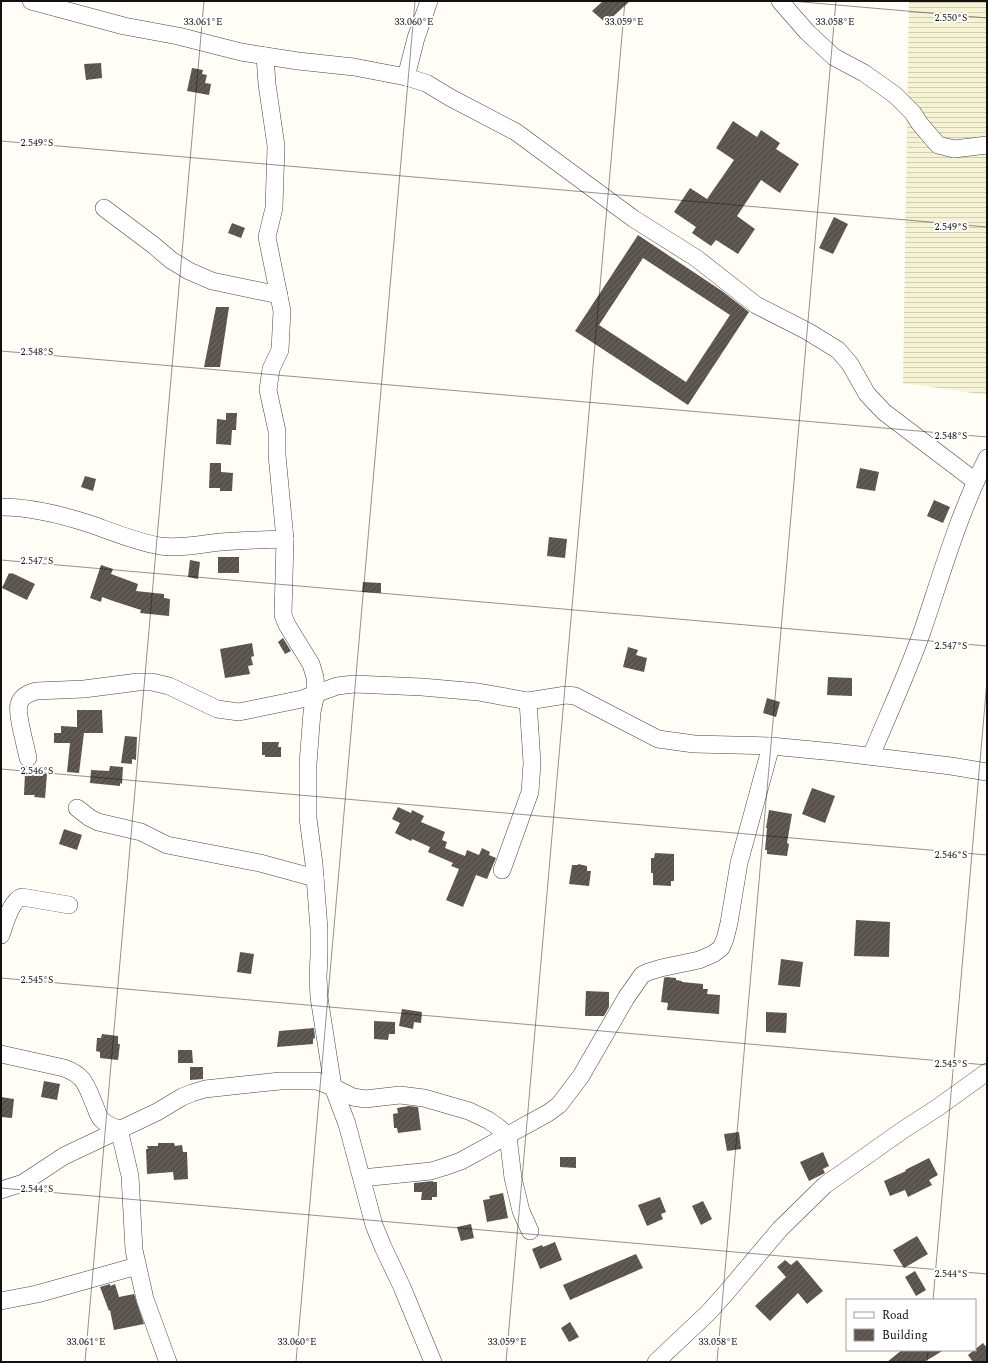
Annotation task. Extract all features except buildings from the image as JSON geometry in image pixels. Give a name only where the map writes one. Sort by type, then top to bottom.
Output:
[{"type":"street","points":[[31,1],[124,26],[178,36],[211,45],[265,56],[354,67],[406,76],[426,83],[451,98],[516,132],[634,219],[696,258],[756,305],[807,331],[838,350],[850,364],[867,394],[884,412],[975,481]]},
{"type":"street","points":[[406,76],[416,38],[429,1]]},
{"type":"street","points":[[780,1],[807,32],[834,57],[864,73],[895,95],[913,113],[920,124],[938,145],[954,149],[987,145]]},
{"type":"street","points":[[265,56],[267,84],[276,146],[274,208],[267,238],[282,312],[280,350],[271,369],[268,390],[277,431],[276,455],[285,539],[282,600],[283,616],[311,664],[315,677],[316,694],[312,712],[308,764],[308,818],[319,929],[319,998],[333,1087],[347,1124],[374,1225],[433,1362]]},
{"type":"street","points":[[104,208],[171,260],[189,271],[212,282],[279,295]]},
{"type":"street","points":[[871,756],[914,653],[975,481],[987,458]]},
{"type":"street","points":[[1,507],[47,511],[132,539],[162,546],[285,539]]},
{"type":"street","points":[[28,758],[18,708],[22,699],[30,693],[36,691],[91,689],[113,684],[152,682],[169,686],[217,709],[239,712],[302,699],[337,686],[354,684],[422,687],[478,692],[528,701],[566,695],[575,696],[658,738],[694,744],[771,746],[871,756],[987,772]]},
{"type":"street","points":[[502,870],[530,792],[532,763],[528,701]]},
{"type":"street","points":[[362,1178],[444,1168],[461,1161],[508,1136],[559,1105],[581,1076],[626,998],[642,976],[648,972],[661,968],[699,960],[713,954],[721,948],[729,923],[739,863],[771,746]]},
{"type":"street","points":[[77,808],[98,822],[141,832],[167,845],[260,863],[315,878]]},
{"type":"street","points":[[1,935],[14,903],[18,898],[22,897],[69,905]]},
{"type":"street","points":[[1,1054],[64,1068],[74,1072],[80,1076],[84,1083],[99,1117],[107,1124],[119,1129]]},
{"type":"street","points":[[656,1362],[708,1313],[780,1229],[825,1185],[987,1072]]},
{"type":"street","points":[[1,1190],[23,1183],[64,1156],[157,1112],[182,1097],[206,1089],[280,1081],[317,1081],[353,1097],[365,1099],[400,1095],[424,1098],[469,1111],[488,1120],[508,1136],[513,1178],[521,1212],[530,1231]]},
{"type":"street","points":[[347,1124],[365,1099]]},
{"type":"street","points":[[119,1129],[130,1176],[132,1238],[137,1266],[145,1299],[168,1362]]},
{"type":"street","points":[[1,1301],[37,1294],[137,1266]]},
{"type":"shaded area","points":[[909,1],[987,1],[987,395],[903,383]]}]
